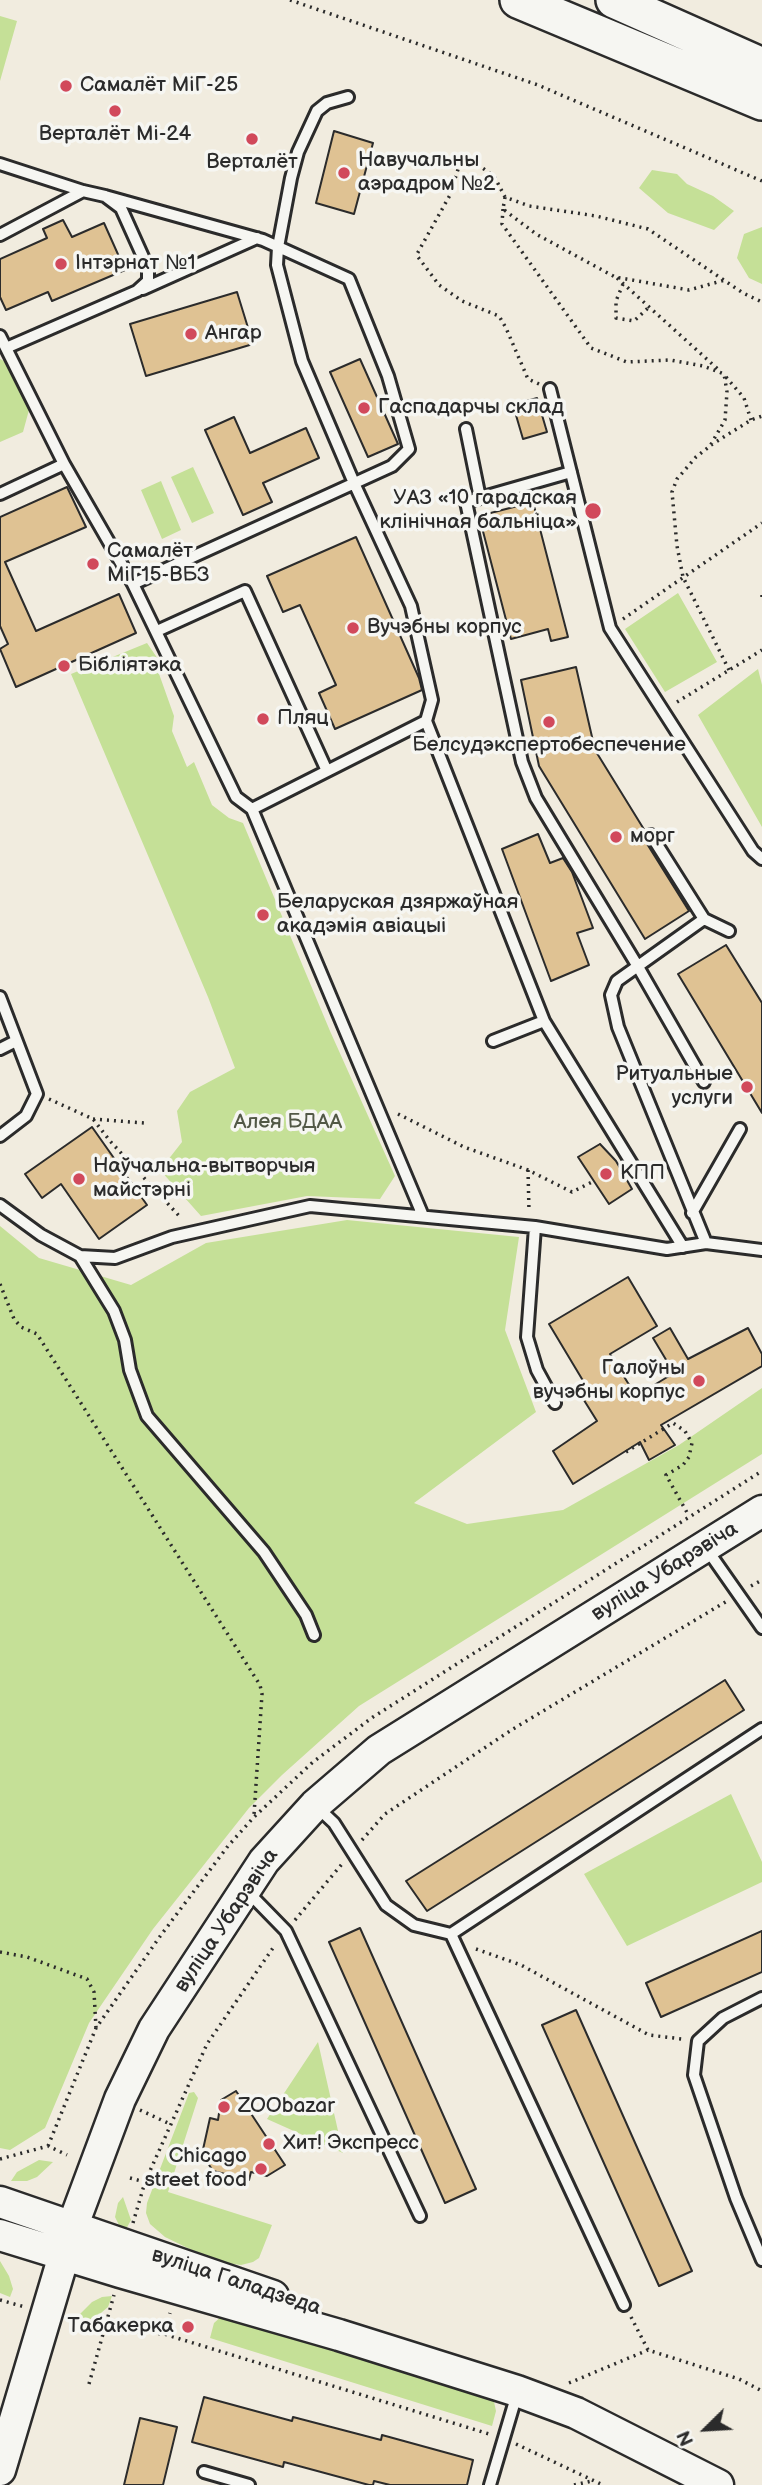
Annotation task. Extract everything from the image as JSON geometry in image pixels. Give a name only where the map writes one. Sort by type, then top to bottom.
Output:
[{"type":"highway","points":[[518,0],[762,102]]},
{"type":"highway","points":[[624,3],[762,66]]},
{"type":"main road","name":"вуліца Убарэвіча","points":[[0,2470],[73,2225],[120,2099],[154,2029],[264,1861],[315,1805],[379,1751],[762,1511]]},
{"type":"main road","name":"вуліца Галадзеда","points":[[0,2202],[73,2225],[123,2259]]},
{"type":"main road","name":"вуліца Галадзеда","points":[[0,2235],[65,2254],[123,2259],[517,2391],[576,2413],[718,2485]]},
{"type":"lane","points":[[348,97],[327,103],[317,111],[298,152],[278,247],[277,265],[302,361],[411,606],[432,700],[426,721],[544,1021],[683,1247]]},
{"type":"lane","points":[[0,164],[83,191],[257,238],[349,279],[388,376],[409,449],[392,466],[133,584]]},
{"type":"lane","points":[[0,235],[83,191]]},
{"type":"lane","points":[[105,196],[121,208],[148,268],[148,281],[137,291]]},
{"type":"lane","points":[[6,348],[257,238]]},
{"type":"lane","points":[[0,336],[64,464],[133,584],[236,797],[252,809],[423,1216]]},
{"type":"lane","points":[[550,389],[610,628],[753,851],[762,859]]},
{"type":"lane","points":[[466,429],[481,498]]},
{"type":"lane","points":[[0,494],[64,464]]},
{"type":"lane","points":[[571,472],[466,502],[522,762],[536,798],[704,1082]]},
{"type":"lane","points":[[156,631],[245,591],[327,772]]},
{"type":"lane","points":[[252,809],[426,721]]},
{"type":"lane","points":[[651,835],[705,919],[729,930]]},
{"type":"lane","points":[[705,919],[617,981],[611,995],[618,1027],[706,1243]]},
{"type":"lane","points":[[0,997],[37,1094],[26,1116],[0,1136]]},
{"type":"lane","points":[[493,1041],[544,1021]]},
{"type":"lane","points":[[0,1049],[16,1041]]},
{"type":"lane","points":[[692,1213],[740,1129]]},
{"type":"lane","points":[[0,1205],[41,1235],[80,1256],[115,1258],[172,1237],[310,1206],[532,1227],[667,1249],[706,1243],[762,1250]]},
{"type":"lane","points":[[532,1227],[527,1336],[537,1370],[555,1403]]},
{"type":"lane","points":[[80,1256],[114,1311],[125,1340],[130,1370],[147,1416],[264,1552],[306,1615],[313,1635]]},
{"type":"lane","points":[[706,1548],[762,1628]]},
{"type":"lane","points":[[452,1938],[762,1730]]},
{"type":"lane","points":[[315,1805],[334,1824],[386,1905],[414,1925],[452,1938],[624,2305]]},
{"type":"lane","points":[[245,1890],[286,1931],[420,2217]]},
{"type":"lane","points":[[762,1998],[723,2018],[698,2041],[694,2076],[736,2198],[762,2260]]},
{"type":"lane","points":[[490,2485],[517,2391]]},
{"type":"lane","points":[[204,2472],[249,2485]]},
{"type":"path","points":[[290,0],[538,85],[762,181]]},
{"type":"path","points":[[550,389],[528,379],[499,316],[462,301],[439,285],[416,254],[450,195],[460,163],[471,160],[494,176],[505,197],[502,224],[591,348],[627,362],[670,359],[724,374]]},
{"type":"path","points":[[505,197],[529,206],[596,216],[648,229],[762,302]]},
{"type":"path","points":[[503,209],[536,233],[615,277],[724,374],[744,398],[751,420]]},
{"type":"path","points":[[615,277],[689,290],[725,280]]},
{"type":"path","points":[[623,284],[615,301],[616,318],[634,321],[648,308]]},
{"type":"path","points":[[710,446],[724,419],[727,392],[724,374]]},
{"type":"path","points":[[729,670],[683,578],[677,546],[673,492],[677,479],[696,457],[751,420],[761,418]]},
{"type":"path","points":[[610,628],[762,523]]},
{"type":"path","points":[[663,711],[762,650]]},
{"type":"path","points":[[37,1094],[93,1119],[144,1123]]},
{"type":"path","points":[[375,1101],[464,1147],[528,1170],[572,1192],[594,1181]]},
{"type":"path","points":[[93,1119],[147,1183],[195,1232]]},
{"type":"path","points":[[528,1170],[532,1227]]},
{"type":"path","points":[[0,1284],[14,1319],[21,1327],[37,1334],[260,1685],[262,1694],[254,1817]]},
{"type":"path","points":[[626,1452],[673,1423],[680,1426],[692,1443],[689,1457],[683,1465],[666,1475],[689,1516]]},
{"type":"path","points":[[89,2384],[145,2182],[170,2124],[207,2044],[286,1931],[385,1814],[513,1730],[739,1594]]},
{"type":"path","points":[[452,1938],[521,1965],[649,2035],[698,2041]]},
{"type":"path","points":[[0,1952],[27,1957],[87,1979],[94,1992],[96,2028]]},
{"type":"path","points":[[120,2099],[170,2124]]},
{"type":"path","points":[[0,2166],[1,2160],[48,2146],[67,2155]]},
{"type":"path","points":[[130,2178],[145,2182]]},
{"type":"path","points":[[0,2300],[104,2330],[164,2334],[504,2439],[603,2485]]},
{"type":"path","points":[[624,2305],[648,2350]]},
{"type":"path","points":[[164,2334],[168,2321]]},
{"type":"path","points":[[561,2386],[648,2350],[739,2379],[762,2392]]},
{"type":"path","points":[[574,2485],[594,2480]]},
{"type":"green space","points":[[0,16],[17,21],[0,81]]},
{"type":"green space","points":[[652,170],[677,174],[687,184],[713,196],[734,211],[714,230],[668,213],[639,188]]},
{"type":"green space","points":[[762,227],[762,284],[749,278],[737,258],[744,234]]},
{"type":"green space","points":[[0,359],[8,363],[29,410],[23,432],[0,442]]},
{"type":"green space","points":[[193,467],[214,513],[192,523],[171,477]]},
{"type":"green space","points":[[161,481],[181,530],[162,539],[141,490]]},
{"type":"green space","points":[[678,593],[717,662],[665,692],[625,629]]},
{"type":"green space","name":"Алея БДАА","points":[[147,643],[160,662],[158,671],[174,716],[172,731],[187,767],[194,762],[212,805],[229,818],[243,823],[330,1031],[395,1176],[380,1199],[307,1196],[201,1216],[160,1170],[182,1142],[177,1111],[190,1092],[235,1068],[208,997],[71,674]]},
{"type":"green space","points":[[758,669],[762,685],[762,827],[698,715]]},
{"type":"green space","points":[[347,1220],[519,1237],[505,1330],[536,1412],[414,1503],[467,1524],[563,1510],[679,1445],[762,1388],[762,1454],[359,1706],[282,1775],[249,1808],[153,1929],[89,2023],[45,2128],[10,2150],[0,2148],[0,1226],[39,1258],[131,1285],[206,1243]]},
{"type":"green space","points":[[731,1794],[762,1862],[762,1882],[627,1946],[584,1874]]},
{"type":"green space","points":[[318,2042],[343,2153],[267,2119]]},
{"type":"green space","points":[[194,2092],[198,2098],[168,2192],[272,2225],[259,2258],[253,2262],[241,2265],[226,2263],[200,2254],[165,2237],[150,2224],[146,2213],[147,2203],[189,2093]]},
{"type":"green space","points":[[39,2160],[53,2162],[37,2177],[27,2181],[11,2181],[17,2172]]},
{"type":"green space","points":[[123,2197],[131,2220],[125,2231],[115,2217],[118,2203]]},
{"type":"green space","points":[[0,2261],[13,2289],[10,2297],[0,2293]]},
{"type":"green space","points":[[112,2296],[108,2307],[89,2323],[77,2322],[80,2314],[92,2302]]},
{"type":"green space","points":[[223,2315],[493,2397],[496,2411],[492,2426],[210,2338],[214,2323]]},
{"type":"building","name":"Навучальны аэрадром №2","points":[[334,131],[373,143],[354,214],[316,203]]},
{"type":"building","name":"Інтэрнат №1","points":[[63,220],[72,237],[104,223],[125,270],[52,301],[48,292],[6,310],[0,297],[0,259],[47,238],[43,229]]},
{"type":"building","name":"Ангар","points":[[237,292],[253,344],[146,376],[130,324]]},
{"type":"building","name":"Гаспадарчы склад","points":[[360,359],[398,444],[368,457],[330,372]]},
{"type":"building","points":[[537,398],[547,432],[523,439],[513,405]]},
{"type":"building","points":[[234,417],[250,453],[306,428],[319,458],[263,483],[272,502],[243,515],[205,430]]},
{"type":"building","points":[[67,487],[86,527],[5,562],[36,631],[119,594],[136,633],[16,687],[0,649],[8,644],[0,626],[0,517]]},
{"type":"building","points":[[533,502],[568,637],[551,641],[548,629],[511,639],[479,516]]},
{"type":"building","name":"Вучэбны корпус","points":[[356,537],[422,690],[335,729],[319,693],[336,685],[300,605],[283,612],[267,576]]},
{"type":"building","name":"морг","points":[[576,667],[595,750],[645,831],[644,839],[689,911],[645,939],[539,766],[521,680]]},
{"type":"building","points":[[538,834],[550,863],[563,858],[572,872],[593,928],[577,933],[589,965],[551,981],[502,849]]},
{"type":"building","points":[[726,945],[762,1003],[762,1113],[678,974]]},
{"type":"building","name":"Наўчальна-вытворчыя майстэрні","points":[[92,1127],[147,1205],[99,1239],[61,1184],[42,1198],[25,1174]]},
{"type":"building","name":"КПП","points":[[600,1144],[616,1161],[632,1189],[609,1204],[578,1157]]},
{"type":"building","name":"Галоўны вучэбны корпус","points":[[628,1277],[657,1326],[610,1354],[636,1396],[674,1373],[653,1338],[670,1328],[688,1359],[748,1328],[762,1354],[762,1366],[661,1425],[675,1445],[649,1460],[640,1442],[573,1484],[553,1451],[597,1421],[577,1389],[585,1384],[549,1324]]},
{"type":"building","points":[[725,1680],[744,1710],[427,1911],[406,1881]]},
{"type":"building","points":[[360,1928],[476,2189],[445,2203],[329,1942]]},
{"type":"building","points":[[762,1931],[762,1972],[661,2017],[646,1983]]},
{"type":"building","points":[[576,2010],[692,2271],[659,2286],[542,2025]]},
{"type":"building","points":[[236,2091],[285,2165],[267,2176],[251,2172],[249,2180],[213,2171],[202,2154],[210,2118],[218,2120],[221,2100]]},
{"type":"building","points":[[204,2397],[292,2421],[293,2417],[381,2440],[382,2435],[473,2460],[467,2485],[390,2485],[374,2481],[373,2485],[369,2485],[284,2462],[283,2467],[192,2442]]},
{"type":"building","points":[[140,2418],[177,2427],[163,2485],[124,2485]]},
{"type":"place","name":"Самалёт МіГ-25","points":[[66,86]]},
{"type":"place","name":"Верталёт Мі-24","points":[[115,111]]},
{"type":"place","name":"Верталёт","points":[[252,139]]},
{"type":"place","name":"Навучальны аэрадром №2","points":[[344,173]]},
{"type":"place","name":"Інтэрнат №1","points":[[61,264]]},
{"type":"place","name":"Ангар","points":[[191,334]]},
{"type":"place","name":"Гаспадарчы склад","points":[[364,408]]},
{"type":"place","name":"УАЗ «10 гарадская клінічная бальніца»","points":[[593,511]]},
{"type":"place","name":"Самалёт МіГ15-ВБЗ","points":[[93,564]]},
{"type":"place","name":"Вучэбны корпус","points":[[353,628]]},
{"type":"place","name":"Бібліятэка","points":[[64,666]]},
{"type":"place","name":"Пляц","points":[[263,719]]},
{"type":"place","name":"Белсудэкспертобеспечение","points":[[549,722]]},
{"type":"place","name":"морг","points":[[616,837]]},
{"type":"place","name":"Беларуская дзяржаўная акадэмія авіацыі","points":[[263,915]]},
{"type":"place","name":"Ритуальные услуги","points":[[747,1087]]},
{"type":"place","name":"КПП","points":[[606,1174]]},
{"type":"place","name":"Наўчальна-вытворчыя майстэрні","points":[[79,1179]]},
{"type":"place","name":"Галоўны вучэбны корпус","points":[[699,1381]]},
{"type":"place","name":"ZOObazar","points":[[224,2107]]},
{"type":"place","name":"Хит! Экспресс","points":[[269,2144]]},
{"type":"place","name":"Chicago street food","points":[[261,2169]]},
{"type":"place","name":"Табакерка","points":[[188,2327]]}]
